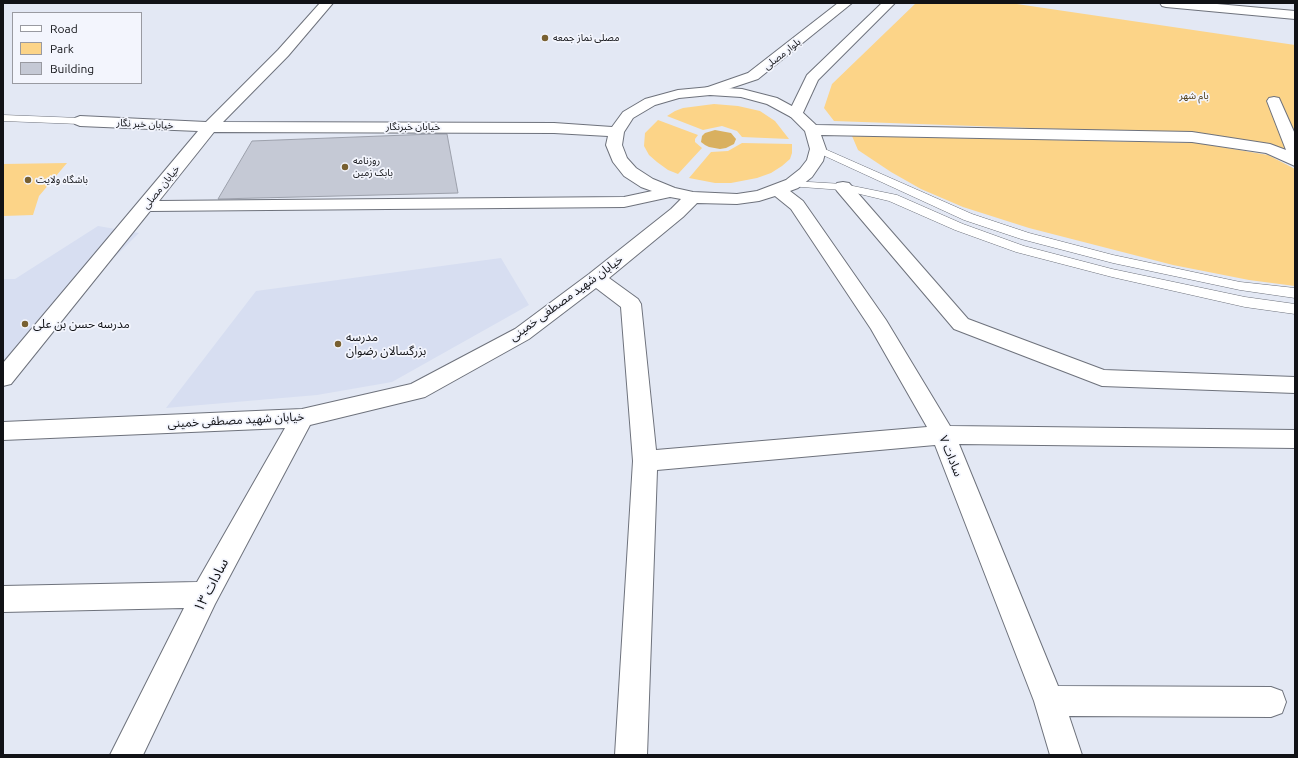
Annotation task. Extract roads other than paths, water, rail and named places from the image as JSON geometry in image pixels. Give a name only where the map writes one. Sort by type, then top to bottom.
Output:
[{"type":"street","name":"خیابان مصلی","points":[[3,378],[210,127],[283,53],[327,3]]},
{"type":"street","name":"بلوار مصلی","points":[[710,91],[753,76],[846,3]]},
{"type":"street","points":[[796,114],[812,78],[889,3]]},
{"type":"street","points":[[1166,3],[1295,15]]},
{"type":"street","points":[[710,91],[742,94],[772,101],[796,114],[812,130],[818,149],[815,161],[806,173],[785,187],[759,196],[715,200],[670,192],[647,183],[630,172],[619,159],[614,145],[616,132],[628,115],[650,102],[678,94],[710,91]]},
{"type":"street","points":[[1274,101],[1295,153]]},
{"type":"street","name":"خیابان خبر نگار","points":[[80,121],[210,127]]},
{"type":"street","name":"خیابان خبرنگار","points":[[210,127],[546,128],[616,132]]},
{"type":"street","points":[[812,130],[1192,137],[1270,149],[1295,161]]},
{"type":"street","name":"سادات ۷","points":[[785,187],[879,325],[943,435],[1049,701],[1066,755]]},
{"type":"street","points":[[843,188],[961,324],[1102,378],[1295,385]]},
{"type":"street","points":[[146,206],[624,202],[670,192]]},
{"type":"street","name":"خیابان شهید مصطفی خمینی","points":[[3,431],[302,418],[418,391],[522,334],[596,278],[677,213],[693,197]]},
{"type":"street","points":[[596,278],[631,304],[645,461],[631,755]]},
{"type":"street","name":"سادات ۱۳","points":[[126,755],[205,596],[302,418]]},
{"type":"street","points":[[645,461],[943,435],[1295,439]]},
{"type":"street","points":[[3,598],[205,596]]},
{"type":"street","points":[[1049,701],[1271,702]]},
{"type":"lane","points":[[3,118],[80,121]]},
{"type":"lane","points":[[818,149],[968,217],[1026,236],[1113,258],[1240,286],[1295,293]]},
{"type":"lane","points":[[785,187],[843,188],[893,198],[959,227],[1036,253],[1112,273],[1245,302],[1295,308]]},
{"type":"place","name":"مصلی نماز جمعه","points":[[545,38]]},
{"type":"place","name":"روزنامه بابک زمین","points":[[345,167]]},
{"type":"place","name":"باشگاه ولایت","points":[[28,180]]},
{"type":"place","name":"مدرسه حسن بن علی","points":[[25,324]]},
{"type":"place","name":"مدرسه بزرگسالان رضوان","points":[[338,344]]},
{"type":"park label","name":"بام شهر","points":[[1194,96]]}]
